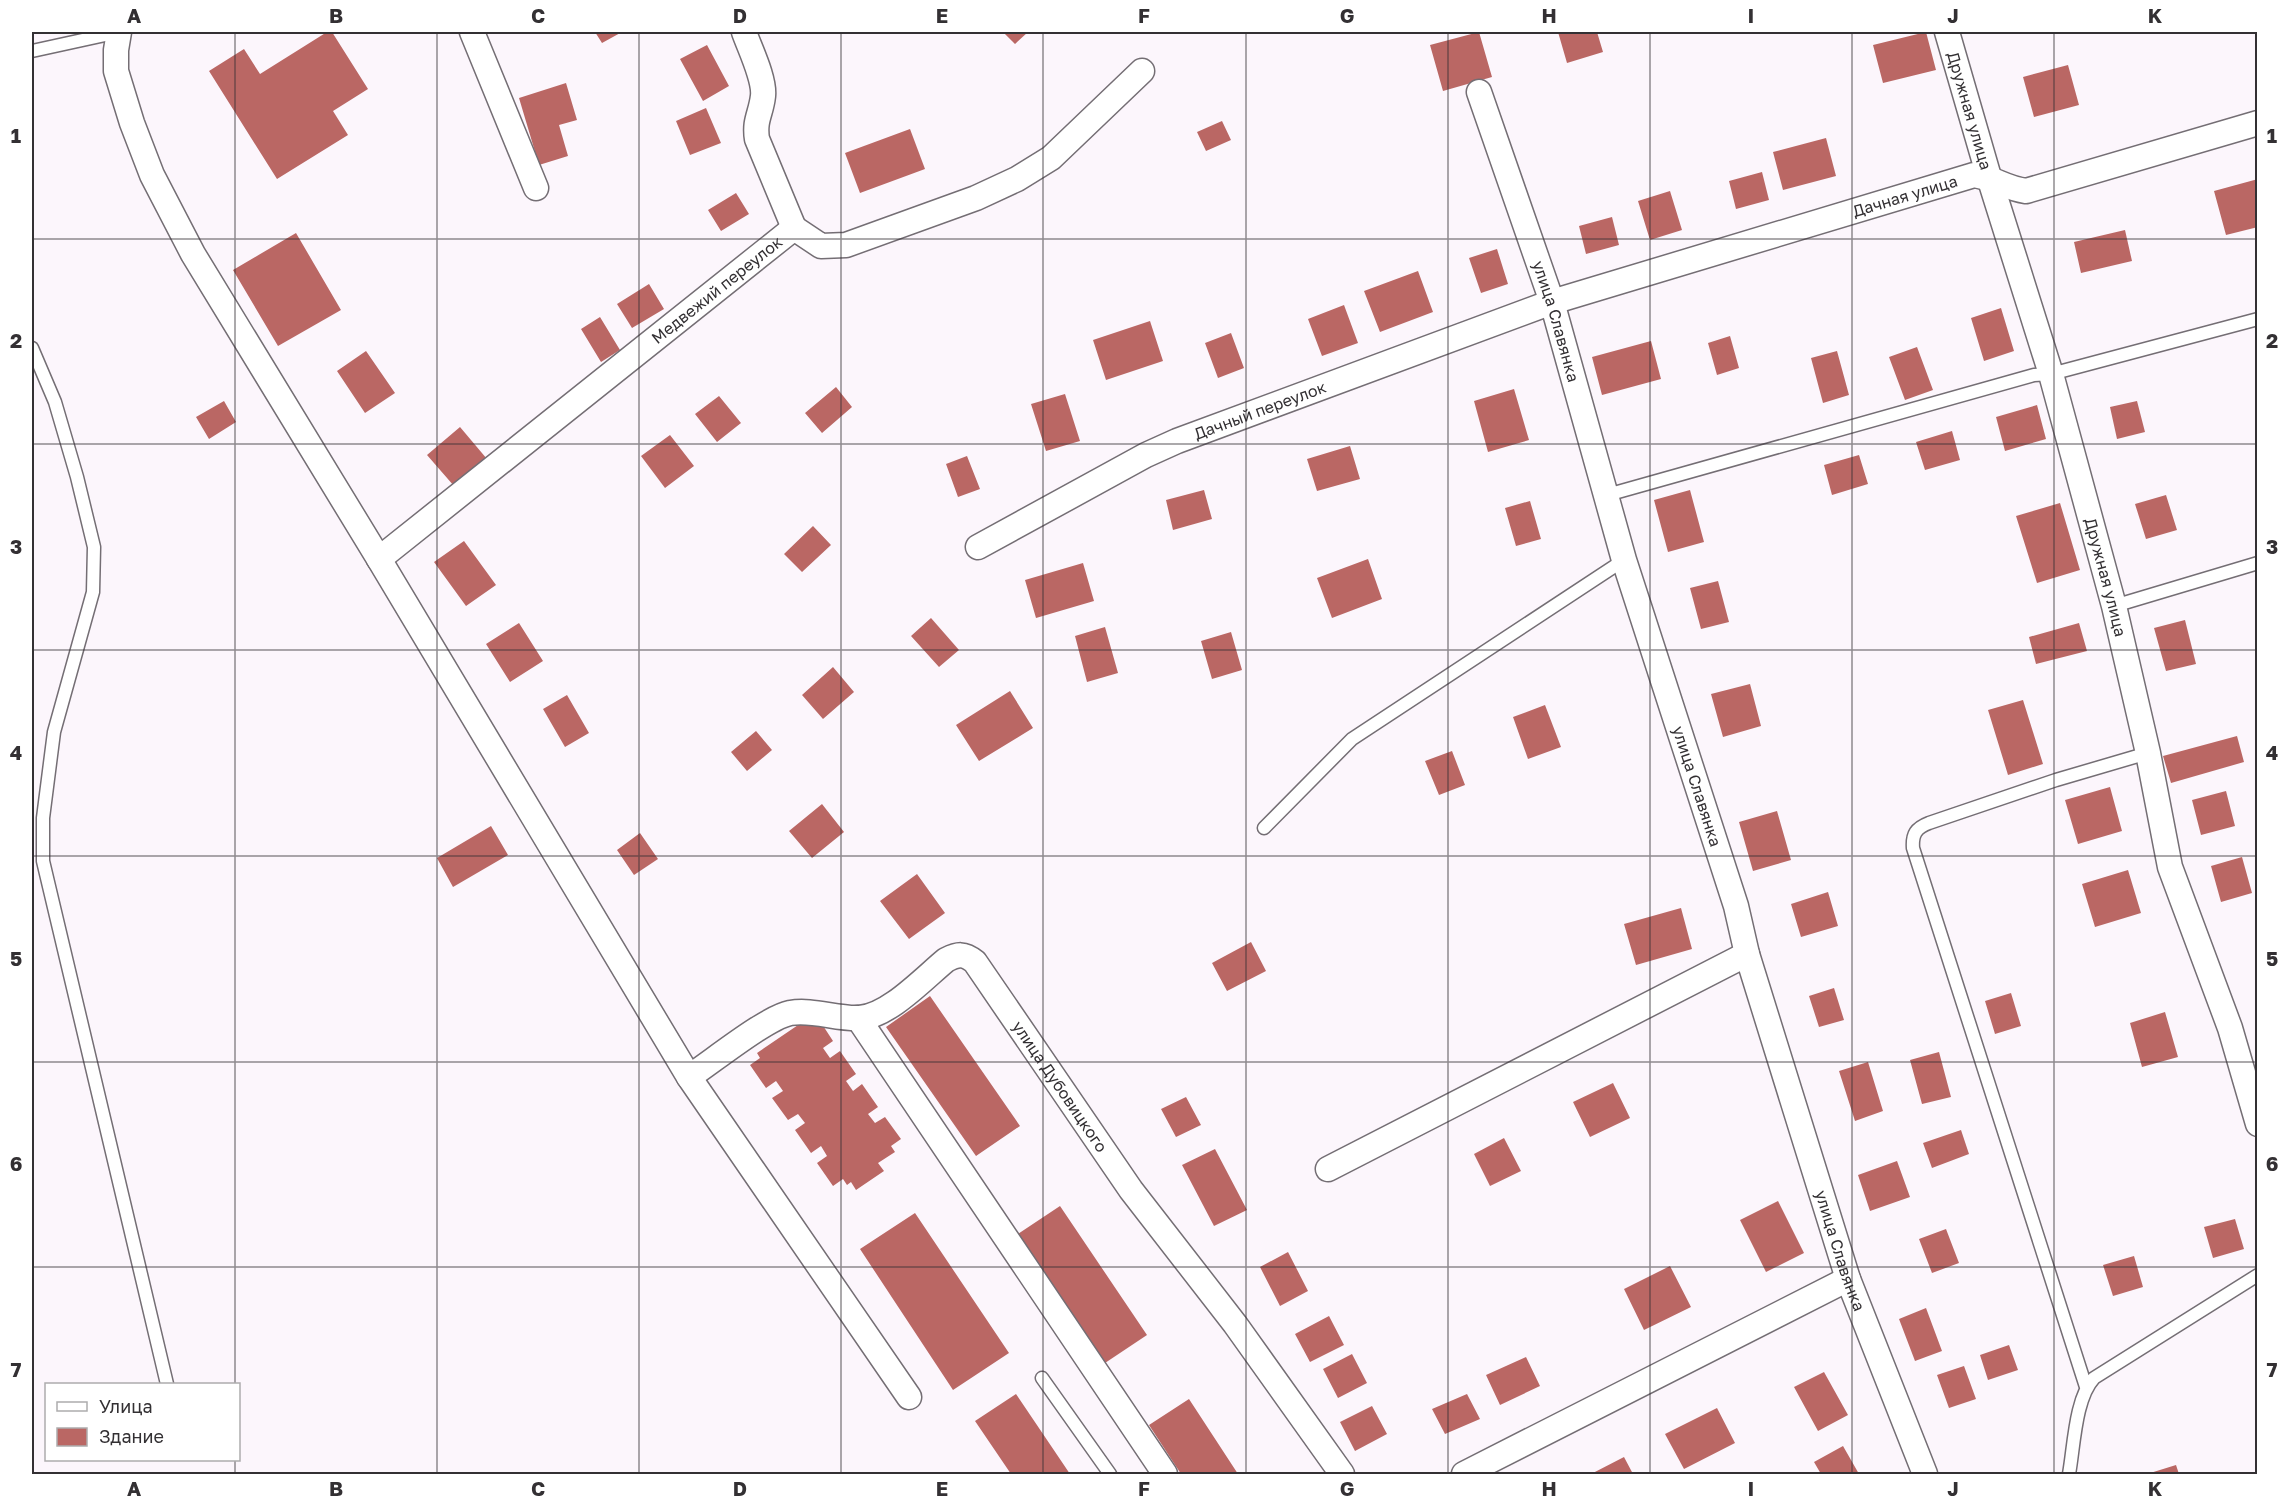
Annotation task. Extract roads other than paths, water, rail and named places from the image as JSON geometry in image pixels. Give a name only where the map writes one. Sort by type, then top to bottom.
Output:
[{"type":"street","points":[[119,32],[116,71],[135,131],[152,175],[193,254],[379,559],[689,1077],[909,1397]]},
{"type":"street","points":[[472,32],[536,188]]},
{"type":"street","points":[[744,32],[761,82],[763,95],[755,125],[757,139],[794,228]]},
{"type":"street","name":"Дружная улица","points":[[1947,32],[1989,177],[2051,374],[2114,606],[2148,753],[2170,867],[2230,1028],[2258,1124]]},
{"type":"street","name":"Медвежий переулок","points":[[379,559],[794,228],[821,246],[846,245],[976,198],[1017,179],[1051,158],[1142,71]]},
{"type":"street","name":"улица Славянка","points":[[1479,93],[1552,302],[1624,560],[1736,906],[1747,954],[1848,1279],[1925,1474]]},
{"type":"street","name":"Дачная улица","points":[[1552,302],[1974,175],[1989,177],[2009,189],[2026,190],[2258,123]]},
{"type":"street","name":"Дачный переулок","points":[[978,547],[1146,455],[1177,441],[1552,302]]},
{"type":"street","points":[[1328,1169],[1747,954]]},
{"type":"street","name":"улица Дубовицкого","points":[[689,1077],[772,1020],[789,1014],[808,1012],[858,1018],[873,1016],[890,1006],[946,960],[956,955],[966,955],[975,962],[1131,1190],[1235,1324],[1342,1474]]},
{"type":"street","points":[[858,1018],[1165,1474]]},
{"type":"street","points":[[1464,1474],[1848,1279]]},
{"type":"lane","points":[[32,51],[119,32]]},
{"type":"lane","points":[[1607,495],[2034,375],[2051,374],[2258,319]]},
{"type":"lane","points":[[32,348],[55,402],[78,477],[94,547],[93,592],[54,732],[43,818],[43,861],[167,1383]]},
{"type":"lane","points":[[1264,828],[1352,740],[1624,560]]},
{"type":"lane","points":[[2114,606],[2258,563]]},
{"type":"lane","points":[[2069,1474],[2086,1387],[1913,848],[1912,836],[1918,827],[1929,823],[2056,780],[2148,753]]},
{"type":"lane","points":[[2086,1387],[2094,1378],[2258,1275]]},
{"type":"lane","points":[[1042,1378],[1110,1474]]}]
